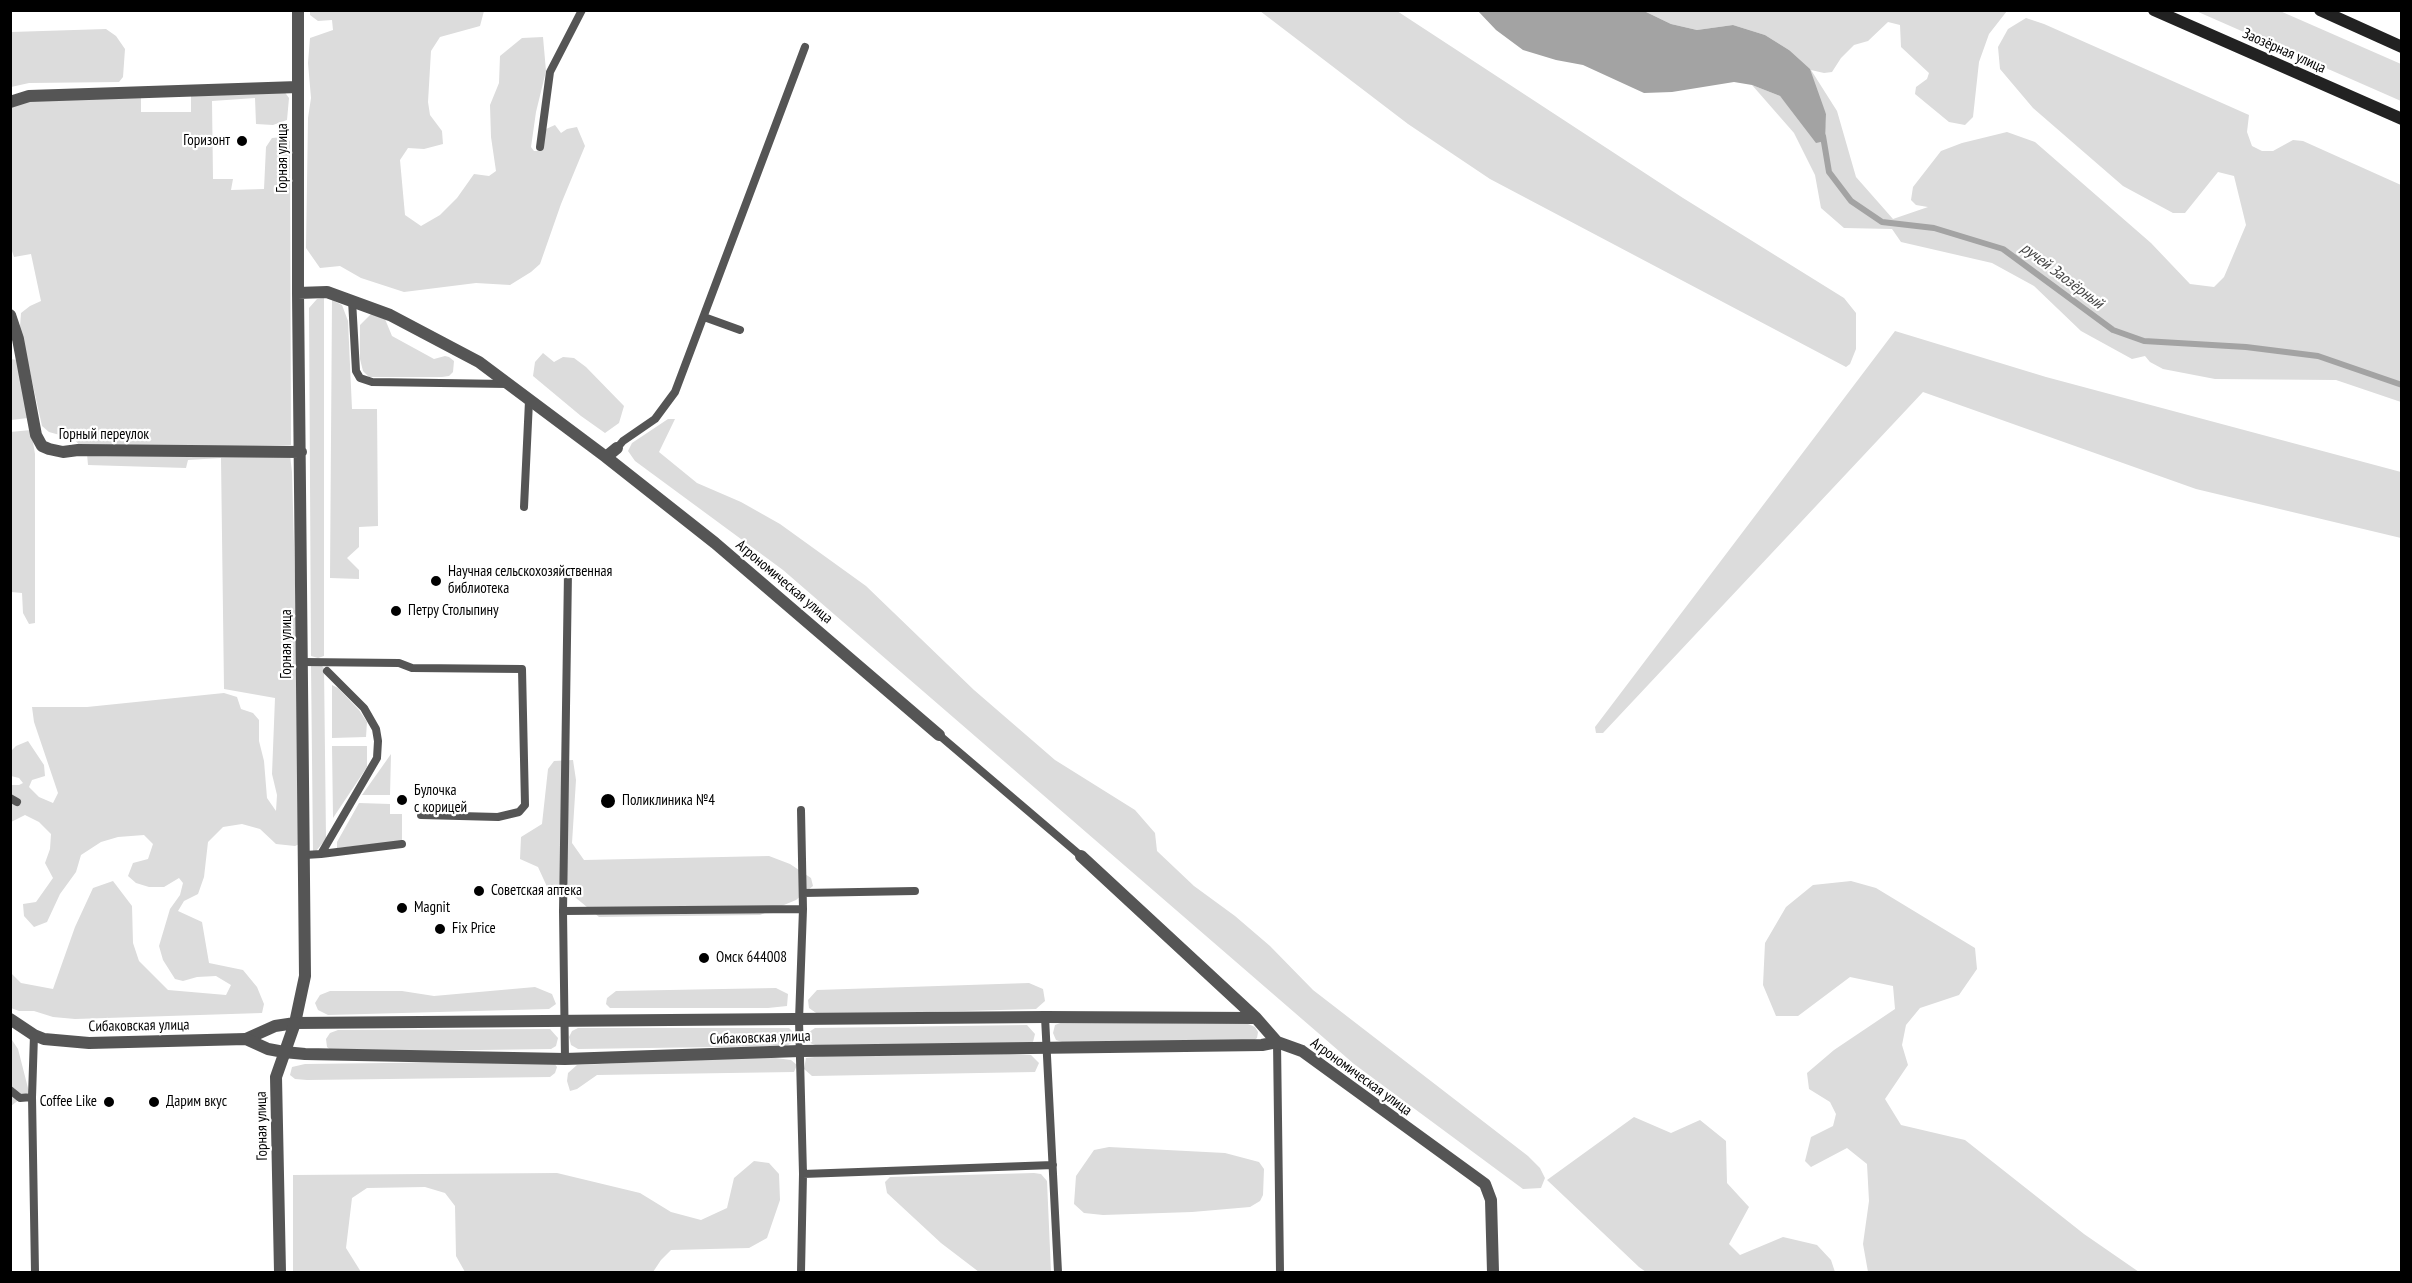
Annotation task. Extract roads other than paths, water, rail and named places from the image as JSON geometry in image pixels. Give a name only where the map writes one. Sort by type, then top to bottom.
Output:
[{"type":"main road","name":"Заозёрная улица","points":[[2154,10],[2402,119]]},
{"type":"main road","points":[[2320,10],[2402,47]]},
{"type":"street","name":"Горная улица","points":[[280,1272],[276,1077],[295,1023],[305,976],[302,452],[298,293],[298,10]]},
{"type":"street","points":[[10,102],[29,96],[298,87]]},
{"type":"street","name":"Агрономическая улица","points":[[298,293],[327,292],[352,300],[390,315],[479,362],[528,401],[606,457],[723,550],[939,735]]},
{"type":"street","name":"Горный переулок","points":[[10,315],[18,339],[36,435],[42,446],[63,452],[78,450],[302,452]]},
{"type":"street","points":[[606,457],[617,448]]},
{"type":"street","name":"Агрономическая улица","points":[[1081,856],[1256,1018],[1277,1042],[1302,1051],[1485,1185],[1491,1200],[1493,1272]]},
{"type":"street","name":"Сибаковская улица","points":[[246,1039],[262,1030],[295,1023],[1045,1017],[1256,1018]]},
{"type":"street","points":[[10,1018],[34,1035]]},
{"type":"street","name":"Сибаковская улица","points":[[34,1035],[44,1039],[90,1043],[246,1039],[268,1049],[305,1054],[565,1059],[800,1051],[1262,1045],[1277,1042]]},
{"type":"lane","points":[[540,147],[550,72],[582,10]]},
{"type":"lane","points":[[617,448],[623,441],[654,419],[675,392],[805,47]]},
{"type":"lane","points":[[352,300],[356,371],[360,378],[372,382],[508,384]]},
{"type":"lane","points":[[704,317],[740,330]]},
{"type":"lane","points":[[524,507],[528,401]]},
{"type":"lane","points":[[565,1059],[563,911],[568,572]]},
{"type":"lane","points":[[303,662],[399,663],[412,668],[522,669],[525,805],[519,812],[498,816],[421,815]]},
{"type":"lane","points":[[321,854],[377,758],[378,741],[375,729],[364,708],[327,670]]},
{"type":"lane","points":[[939,735],[1081,856]]},
{"type":"lane","points":[[801,810],[803,893],[799,1020],[803,1174],[801,1272]]},
{"type":"lane","points":[[305,855],[402,844]]},
{"type":"lane","points":[[803,893],[915,891]]},
{"type":"lane","points":[[563,911],[803,909]]},
{"type":"lane","points":[[1045,1017],[1058,1272]]},
{"type":"lane","points":[[34,1035],[32,1097],[35,1272]]},
{"type":"lane","points":[[1277,1042],[1280,1272]]},
{"type":"lane","points":[[10,1090],[20,1098],[32,1097]]},
{"type":"lane","points":[[803,1174],[1053,1165]]},
{"type":"waterway","name":"ручей Заозёрный","points":[[1823,136],[1829,172],[1851,201],[1882,222],[1934,228],[2003,249],[2113,330],[2144,341],[2246,347],[2318,356],[2402,385]]},
{"type":"place","name":"Горизонт","points":[[242,141]]},
{"type":"place","name":"Научная сельскохозяйственная библиотека","points":[[436,581]]},
{"type":"place","name":"Петру Столыпину","points":[[396,611]]},
{"type":"place","name":"Булочка с корицей","points":[[402,800]]},
{"type":"place","name":"Поликлиника №4","points":[[608,801]]},
{"type":"place","name":"Советская аптека","points":[[479,891]]},
{"type":"place","name":"Magnit","points":[[402,908]]},
{"type":"place","name":"Fix Price","points":[[440,929]]},
{"type":"place","name":"Омск 644008","points":[[704,958]]},
{"type":"place","name":"Coffee Like","points":[[109,1102]]},
{"type":"place","name":"Дарим вкус","points":[[154,1102]]}]
